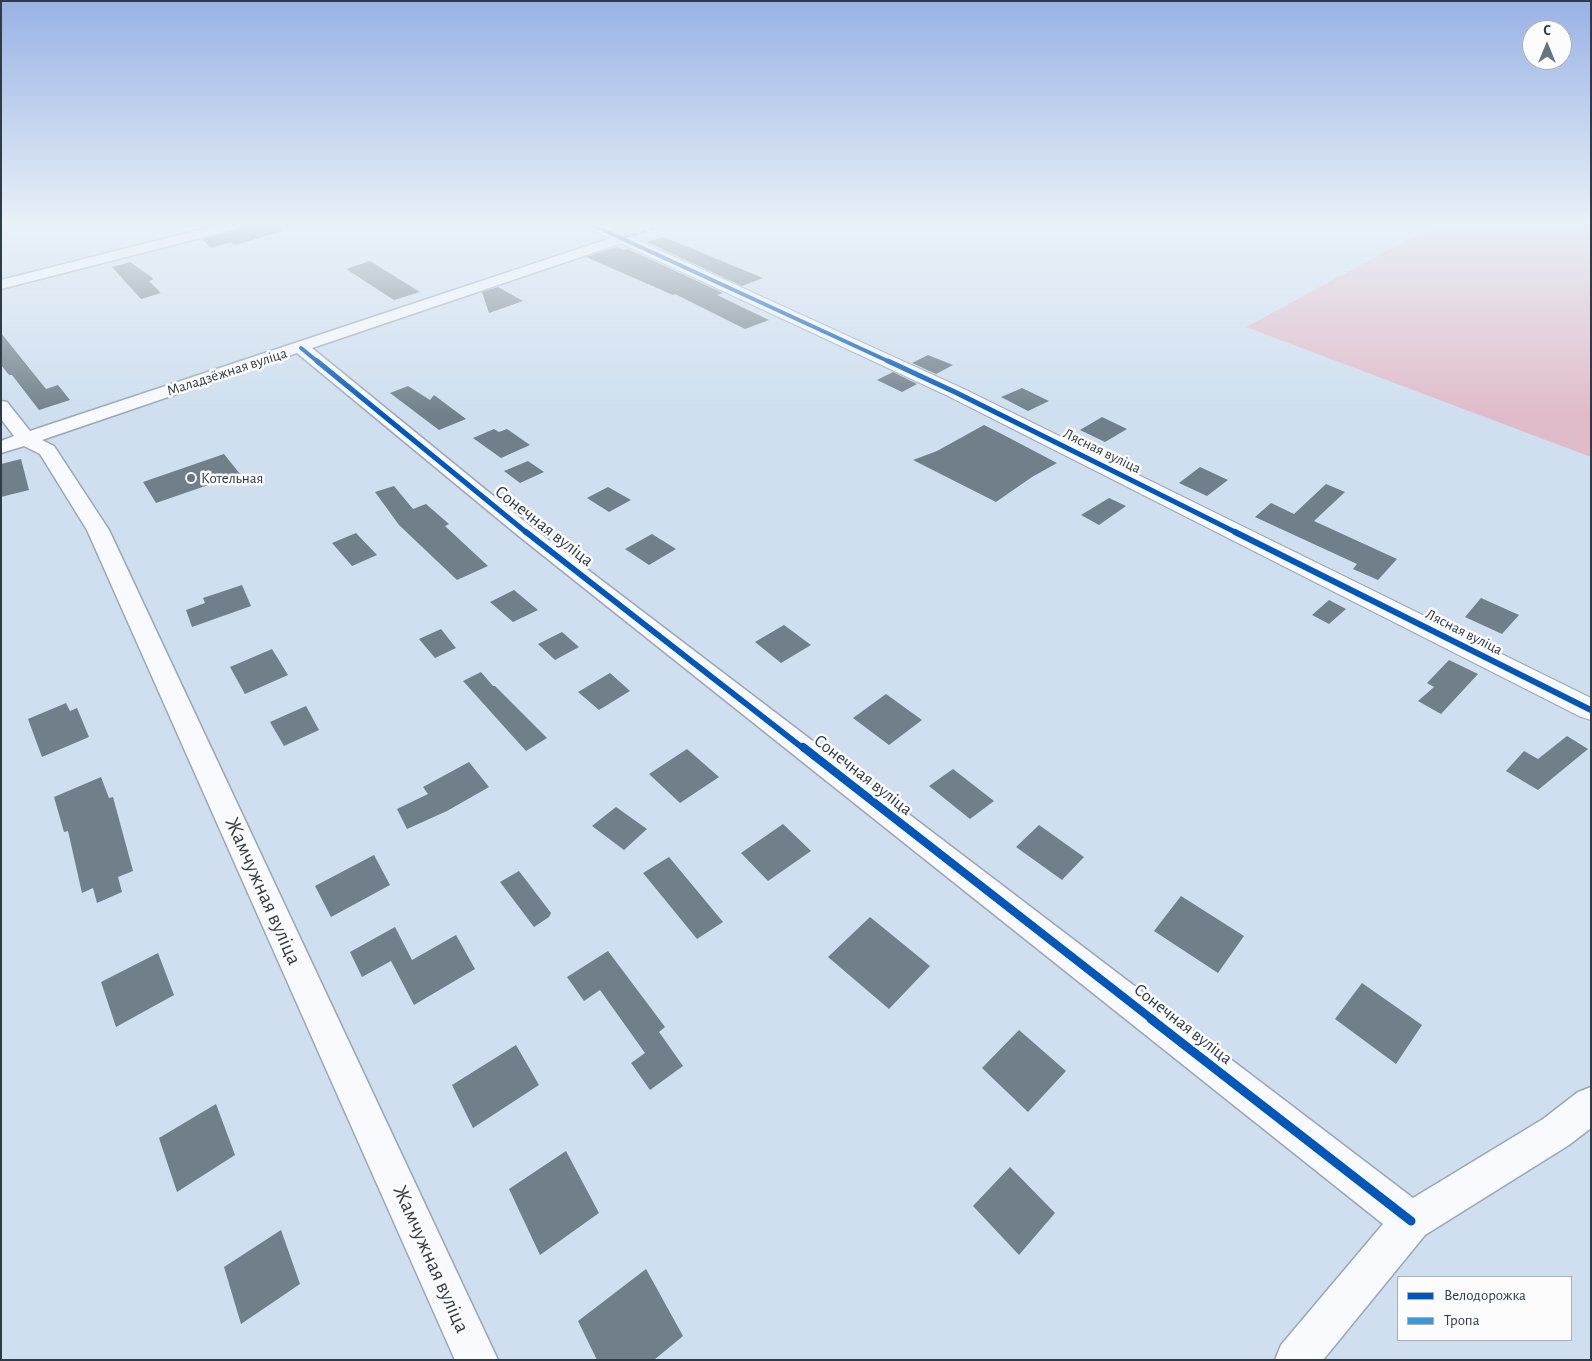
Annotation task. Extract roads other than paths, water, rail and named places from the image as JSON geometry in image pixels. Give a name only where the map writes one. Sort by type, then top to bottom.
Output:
[{"type":"street","name":"Маладзёжная вуліца","points":[[14,443],[301,348],[466,290]]},
{"type":"street","name":"Лясная вуліца","points":[[734,290],[957,393],[1591,710]]},
{"type":"street","name":"Сонечная вуліца","points":[[301,348],[522,529],[1411,1221]]},
{"type":"street","points":[[1,406],[14,443]]},
{"type":"street","name":"Жамчужная вуліца","points":[[14,443],[47,450],[98,530],[477,1360]]},
{"type":"street","points":[[1296,1360],[1411,1221],[1556,1132],[1591,1105]]},
{"type":"place","name":"Котельная","points":[[191,478]]}]
